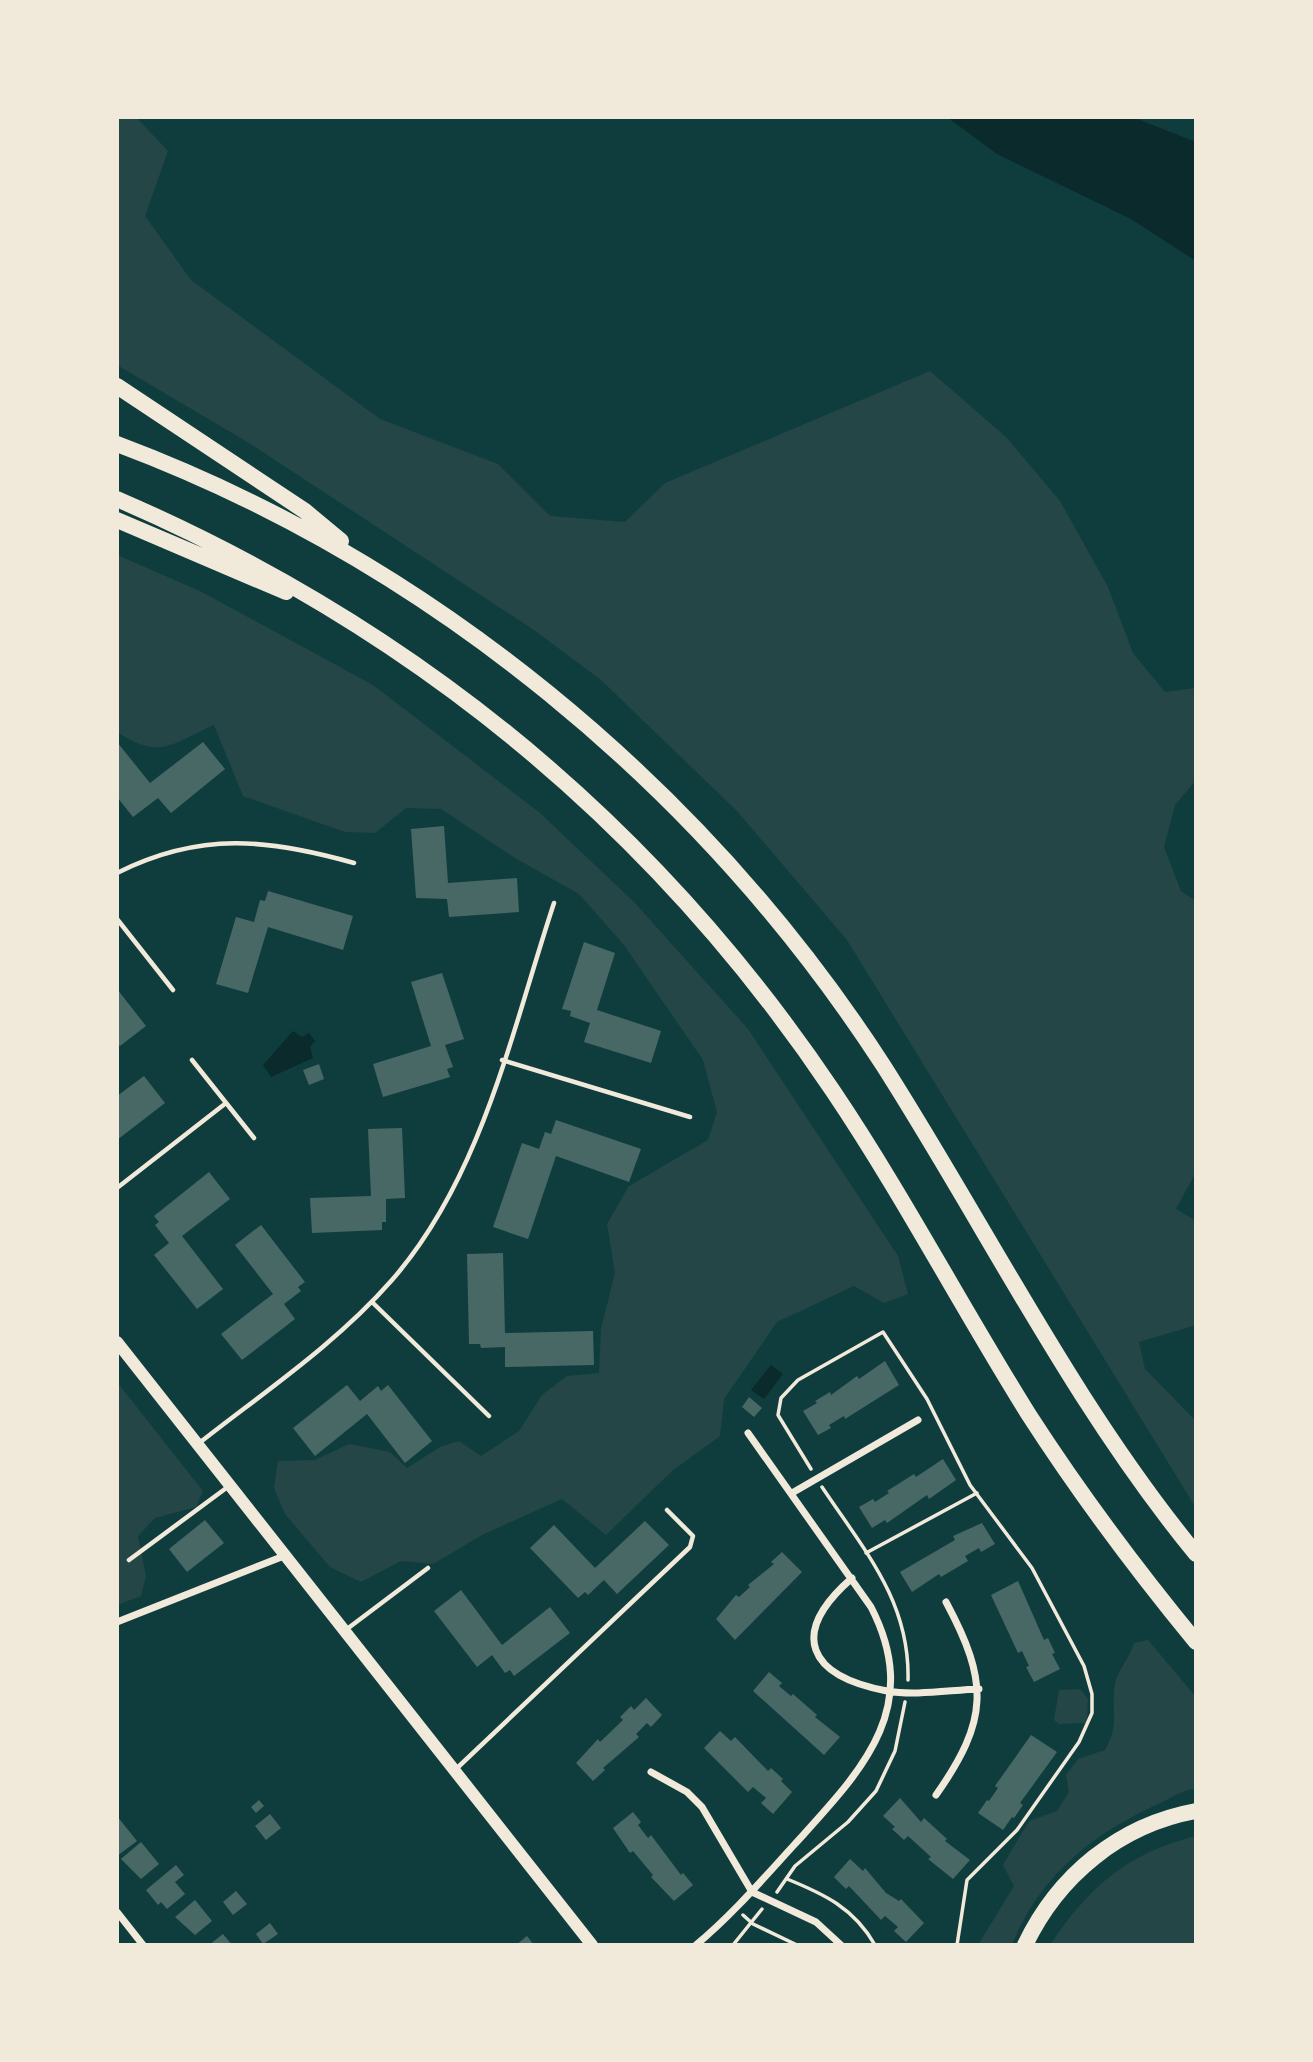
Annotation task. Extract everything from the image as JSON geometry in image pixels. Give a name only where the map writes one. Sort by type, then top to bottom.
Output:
[{"type":"highway","points":[[117,386],[305,511],[372,568]]},
{"type":"highway","points":[[117,444],[216,484],[372,568],[486,643],[606,742],[693,827],[782,927],[883,1065],[1077,1386],[1128,1463],[1196,1554]]},
{"type":"highway","points":[[117,499],[253,563],[383,640],[505,729],[568,782],[628,839],[738,961],[836,1095],[1030,1415],[1082,1495],[1196,1642]]},
{"type":"highway","points":[[117,520],[228,565],[383,640]]},
{"type":"highway","points":[[1025,1945],[1053,1898],[1096,1855],[1152,1824],[1196,1811]]},
{"type":"main road","points":[[117,1342],[592,1945]]},
{"type":"street","points":[[792,1493],[918,1420]]},
{"type":"street","points":[[696,1945],[737,1909],[856,1775],[883,1727],[890,1692],[892,1663],[886,1635],[852,1578],[748,1433]]},
{"type":"street","points":[[117,1622],[284,1556]]},
{"type":"street","points":[[852,1578],[821,1610],[814,1636],[816,1650],[831,1671],[843,1679],[890,1692],[979,1689]]},
{"type":"street","points":[[936,1795],[963,1754],[972,1733],[979,1689],[971,1655],[946,1602]]},
{"type":"street","points":[[651,1772],[687,1792],[702,1807],[752,1892],[816,1922],[841,1945]]},
{"type":"street","points":[[117,1912],[143,1945]]},
{"type":"lane","points":[[117,873],[179,850],[255,841],[293,847],[354,863]]},
{"type":"lane","points":[[197,1444],[328,1343],[372,1302],[421,1243],[446,1205],[470,1155],[554,903]]},
{"type":"lane","points":[[117,919],[173,990]]},
{"type":"lane","points":[[192,1060],[254,1138]]},
{"type":"lane","points":[[502,1060],[690,1117]]},
{"type":"lane","points":[[117,1188],[226,1103]]},
{"type":"lane","points":[[372,1302],[489,1416]]},
{"type":"lane","points":[[129,1560],[229,1486]]},
{"type":"lane","points":[[454,1771],[690,1548],[693,1536],[667,1510]]},
{"type":"lane","points":[[344,1632],[428,1568]]},
{"type":"path","points":[[733,1945],[753,1924],[795,1866],[848,1822],[876,1791],[895,1751],[907,1691],[908,1655],[902,1622],[891,1595],[866,1553],[778,1415],[781,1398],[798,1380],[883,1332],[927,1399],[976,1493],[1032,1569],[1079,1657],[1092,1694],[1092,1713],[1079,1742],[1017,1830],[967,1880],[957,1945]]},
{"type":"path","points":[[866,1553],[976,1493]]},
{"type":"path","points":[[786,1878],[830,1897],[850,1912],[875,1945]]},
{"type":"path","points":[[737,1909],[753,1924],[797,1945]]},
{"type":"shaded area","points":[[117,117],[136,117],[168,151],[145,216],[191,280],[380,419],[498,464],[550,516],[625,522],[665,483],[930,371],[1006,437],[1060,501],[1108,587],[1133,653],[1165,692],[1196,688],[1196,780],[1175,805],[1164,847],[1181,891],[1196,901],[1196,1172],[1176,1209],[1196,1221],[1196,1325],[1139,1342],[1145,1369],[1196,1421],[1196,1508],[847,940],[737,811],[601,680],[534,630],[249,443],[117,365]]},
{"type":"shaded area","points":[[947,117],[1132,117],[1196,142],[1196,261],[1131,219],[997,154]]},
{"type":"shaded area","points":[[117,555],[200,591],[373,685],[540,813],[634,902],[748,1029],[898,1256],[908,1294],[884,1303],[854,1286],[777,1322],[724,1399],[720,1436],[672,1471],[606,1535],[562,1499],[484,1534],[433,1564],[401,1561],[361,1582],[330,1567],[285,1514],[274,1488],[278,1461],[315,1460],[349,1444],[390,1452],[407,1468],[440,1447],[459,1441],[481,1456],[519,1431],[542,1395],[567,1376],[599,1373],[601,1329],[615,1273],[607,1224],[629,1186],[708,1140],[717,1112],[703,1060],[624,945],[579,894],[515,858],[441,809],[406,808],[375,833],[345,832],[243,796],[214,725],[176,743],[156,747],[132,741],[117,732]]},
{"type":"shaded area","points":[[293,1031],[302,1037],[309,1033],[315,1041],[310,1047],[313,1058],[271,1077],[263,1065]]},
{"type":"shaded area","points":[[771,1365],[783,1374],[764,1399],[751,1390]]},
{"type":"shaded area","points":[[117,1382],[203,1491],[196,1507],[155,1518],[138,1536],[146,1576],[141,1596],[117,1605]]},
{"type":"shaded area","points":[[1148,1640],[1196,1697],[1196,1789],[1181,1793],[1133,1817],[1089,1844],[1052,1879],[1036,1899],[1012,1945],[978,1945],[1014,1886],[1003,1865],[1029,1821],[1057,1811],[1069,1792],[1066,1775],[1078,1759],[1105,1750],[1113,1731],[1116,1679],[1134,1643]]},
{"type":"shaded area","points":[[1080,1689],[1088,1699],[1087,1723],[1059,1724],[1054,1720],[1059,1690]]},
{"type":"shaded area","points":[[1196,1836],[1196,1945],[1050,1945],[1080,1906],[1112,1875],[1150,1852]]},
{"type":"building","points":[[117,742],[150,783],[203,742],[225,769],[171,813],[158,798],[133,817],[117,797]]},
{"type":"building","points":[[444,826],[448,883],[517,878],[519,912],[449,917],[447,899],[416,898],[411,829]]},
{"type":"building","points":[[268,891],[353,916],[343,950],[268,927],[248,993],[216,984],[236,917],[254,922],[260,900],[265,901]]},
{"type":"building","points":[[584,942],[615,953],[597,1010],[661,1031],[651,1063],[584,1042],[590,1023],[570,1016],[571,1011],[562,1009]]},
{"type":"building","points":[[442,973],[464,1039],[445,1045],[453,1067],[447,1069],[450,1077],[383,1097],[373,1064],[431,1046],[411,982]]},
{"type":"building","points":[[117,989],[146,1026],[120,1046],[117,1043]]},
{"type":"building","points":[[319,1064],[324,1079],[309,1085],[303,1070]]},
{"type":"building","points":[[144,1076],[165,1103],[117,1140],[117,1096]]},
{"type":"building","points":[[556,1120],[641,1149],[629,1182],[556,1156],[528,1239],[493,1227],[522,1143],[539,1149],[545,1132],[551,1134]]},
{"type":"building","points":[[402,1128],[405,1198],[386,1199],[386,1222],[382,1222],[382,1230],[312,1233],[310,1198],[371,1196],[368,1129]]},
{"type":"building","points":[[209,1172],[230,1199],[182,1236],[223,1289],[197,1309],[154,1255],[169,1243],[155,1225],[159,1222],[154,1216]]},
{"type":"building","points":[[261,1225],[305,1282],[298,1287],[301,1291],[284,1304],[295,1319],[242,1360],[221,1334],[273,1294],[235,1245]]},
{"type":"building","points":[[503,1253],[505,1333],[593,1331],[594,1365],[505,1367],[505,1347],[481,1348],[480,1344],[469,1344],[467,1254]]},
{"type":"building","points":[[885,1361],[899,1385],[845,1419],[844,1416],[829,1425],[831,1428],[818,1435],[803,1411],[817,1403],[815,1401],[830,1392],[831,1395],[857,1376],[859,1379]]},
{"type":"building","points":[[347,1385],[360,1401],[378,1386],[381,1391],[388,1385],[432,1441],[405,1463],[367,1414],[315,1456],[293,1428]]},
{"type":"building","points":[[749,1397],[762,1408],[754,1417],[742,1407]]},
{"type":"building","points":[[943,1459],[956,1480],[929,1499],[927,1495],[887,1523],[885,1520],[872,1528],[859,1507],[873,1499],[875,1502],[889,1493],[887,1491],[914,1474],[916,1477]]},
{"type":"building","points":[[205,1520],[224,1543],[187,1572],[169,1549]]},
{"type":"building","points":[[645,1521],[669,1545],[617,1594],[604,1580],[588,1595],[585,1592],[578,1598],[530,1548],[554,1525],[595,1568]]},
{"type":"building","points":[[982,1523],[995,1544],[981,1552],[979,1548],[965,1556],[968,1561],[941,1577],[939,1574],[912,1592],[900,1572],[955,1540],[953,1536]]},
{"type":"building","points":[[782,1552],[802,1572],[735,1640],[716,1619],[736,1595],[739,1597],[750,1587],[748,1585],[774,1564],[771,1562]]},
{"type":"building","points":[[1018,1581],[1044,1640],[1048,1638],[1060,1669],[1034,1682],[1022,1651],[1018,1653],[991,1595]]},
{"type":"building","points":[[461,1590],[502,1645],[550,1607],[570,1633],[514,1676],[510,1670],[505,1673],[492,1655],[477,1667],[434,1611]]},
{"type":"building","points":[[769,1672],[782,1683],[779,1686],[791,1696],[793,1694],[817,1715],[815,1717],[840,1737],[824,1755],[753,1691]]},
{"type":"building","points":[[646,1698],[662,1715],[651,1727],[647,1723],[636,1734],[639,1737],[603,1768],[605,1770],[593,1781],[576,1763],[598,1739],[600,1742],[623,1720],[620,1717],[631,1706],[634,1710]]},
{"type":"building","points":[[720,1731],[731,1741],[735,1737],[768,1771],[771,1768],[783,1779],[781,1781],[792,1792],[773,1814],[761,1803],[766,1798],[753,1787],[748,1792],[704,1748]]},
{"type":"building","points":[[1031,1735],[1057,1752],[1020,1803],[1023,1805],[1014,1818],[1012,1817],[1003,1830],[978,1813],[998,1788],[995,1786]]},
{"type":"building","points":[[900,1798],[921,1822],[924,1818],[947,1839],[945,1841],[970,1860],[953,1879],[928,1859],[931,1857],[908,1836],[904,1840],[883,1816]]},
{"type":"building","points":[[259,1800],[264,1806],[256,1813],[251,1807]]},
{"type":"building","points":[[633,1812],[641,1822],[638,1825],[648,1838],[651,1835],[681,1875],[683,1873],[693,1885],[674,1901],[651,1877],[653,1875],[633,1851],[630,1853],[613,1828]]},
{"type":"building","points":[[270,1814],[281,1828],[266,1840],[255,1826]]},
{"type":"building","points":[[117,1816],[137,1841],[117,1856]]},
{"type":"building","points":[[141,1842],[159,1864],[141,1879],[121,1859]]},
{"type":"building","points":[[850,1859],[863,1871],[865,1868],[886,1893],[899,1901],[901,1899],[924,1923],[906,1942],[894,1931],[898,1927],[885,1916],[881,1920],[849,1886],[846,1889],[834,1877]]},
{"type":"building","points":[[176,1865],[184,1875],[175,1882],[185,1894],[167,1909],[161,1902],[158,1905],[146,1890]]},
{"type":"building","points":[[236,1891],[247,1904],[233,1915],[223,1902]]},
{"type":"building","points":[[195,1900],[212,1921],[195,1935],[175,1917]]},
{"type":"building","points":[[270,1923],[278,1934],[263,1944],[256,1934]]},
{"type":"building","points":[[223,1934],[232,1945],[209,1945]]},
{"type":"building","points":[[527,1936],[534,1945],[516,1945]]}]
